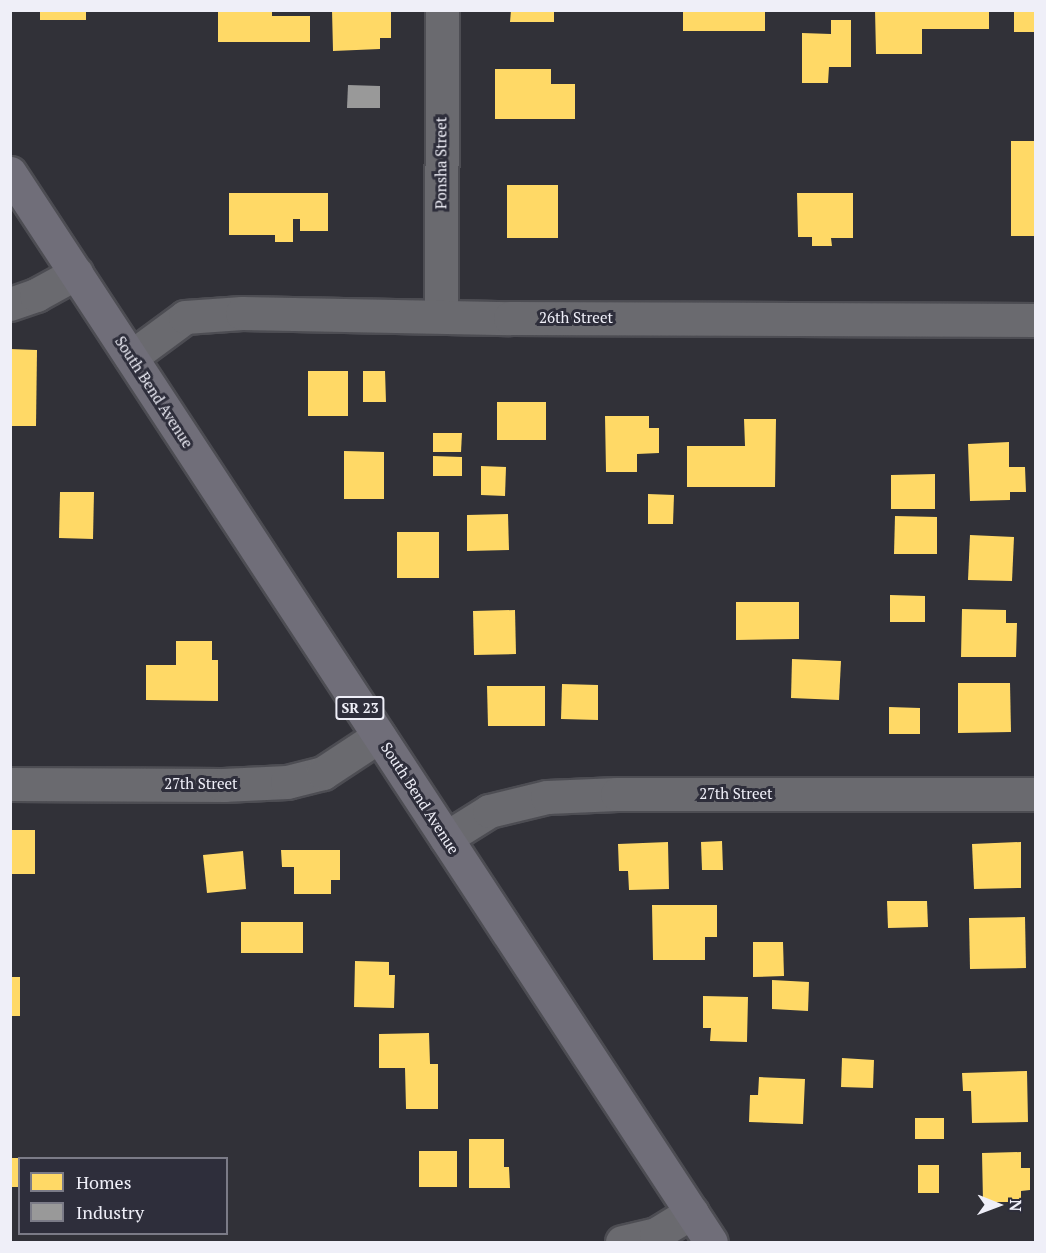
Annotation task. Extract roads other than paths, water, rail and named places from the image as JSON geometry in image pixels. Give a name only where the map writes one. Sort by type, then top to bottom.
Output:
[{"type":"main road","name":"South Bend Avenue","points":[[10,173],[711,1242]]},
{"type":"street","name":"Ponsha Street","points":[[441,315],[442,10]]},
{"type":"street","points":[[10,304],[36,295],[76,273]]},
{"type":"street","name":"26th Street","points":[[130,357],[185,317],[242,313],[510,318],[1035,320]]},
{"type":"street","name":"27th Street","points":[[10,784],[223,785],[287,782],[323,773],[379,736]]},
{"type":"street","name":"27th Street","points":[[446,838],[489,812],[547,797],[617,794],[1035,794]]},
{"type":"street","points":[[622,1242],[656,1234],[692,1212]]}]
